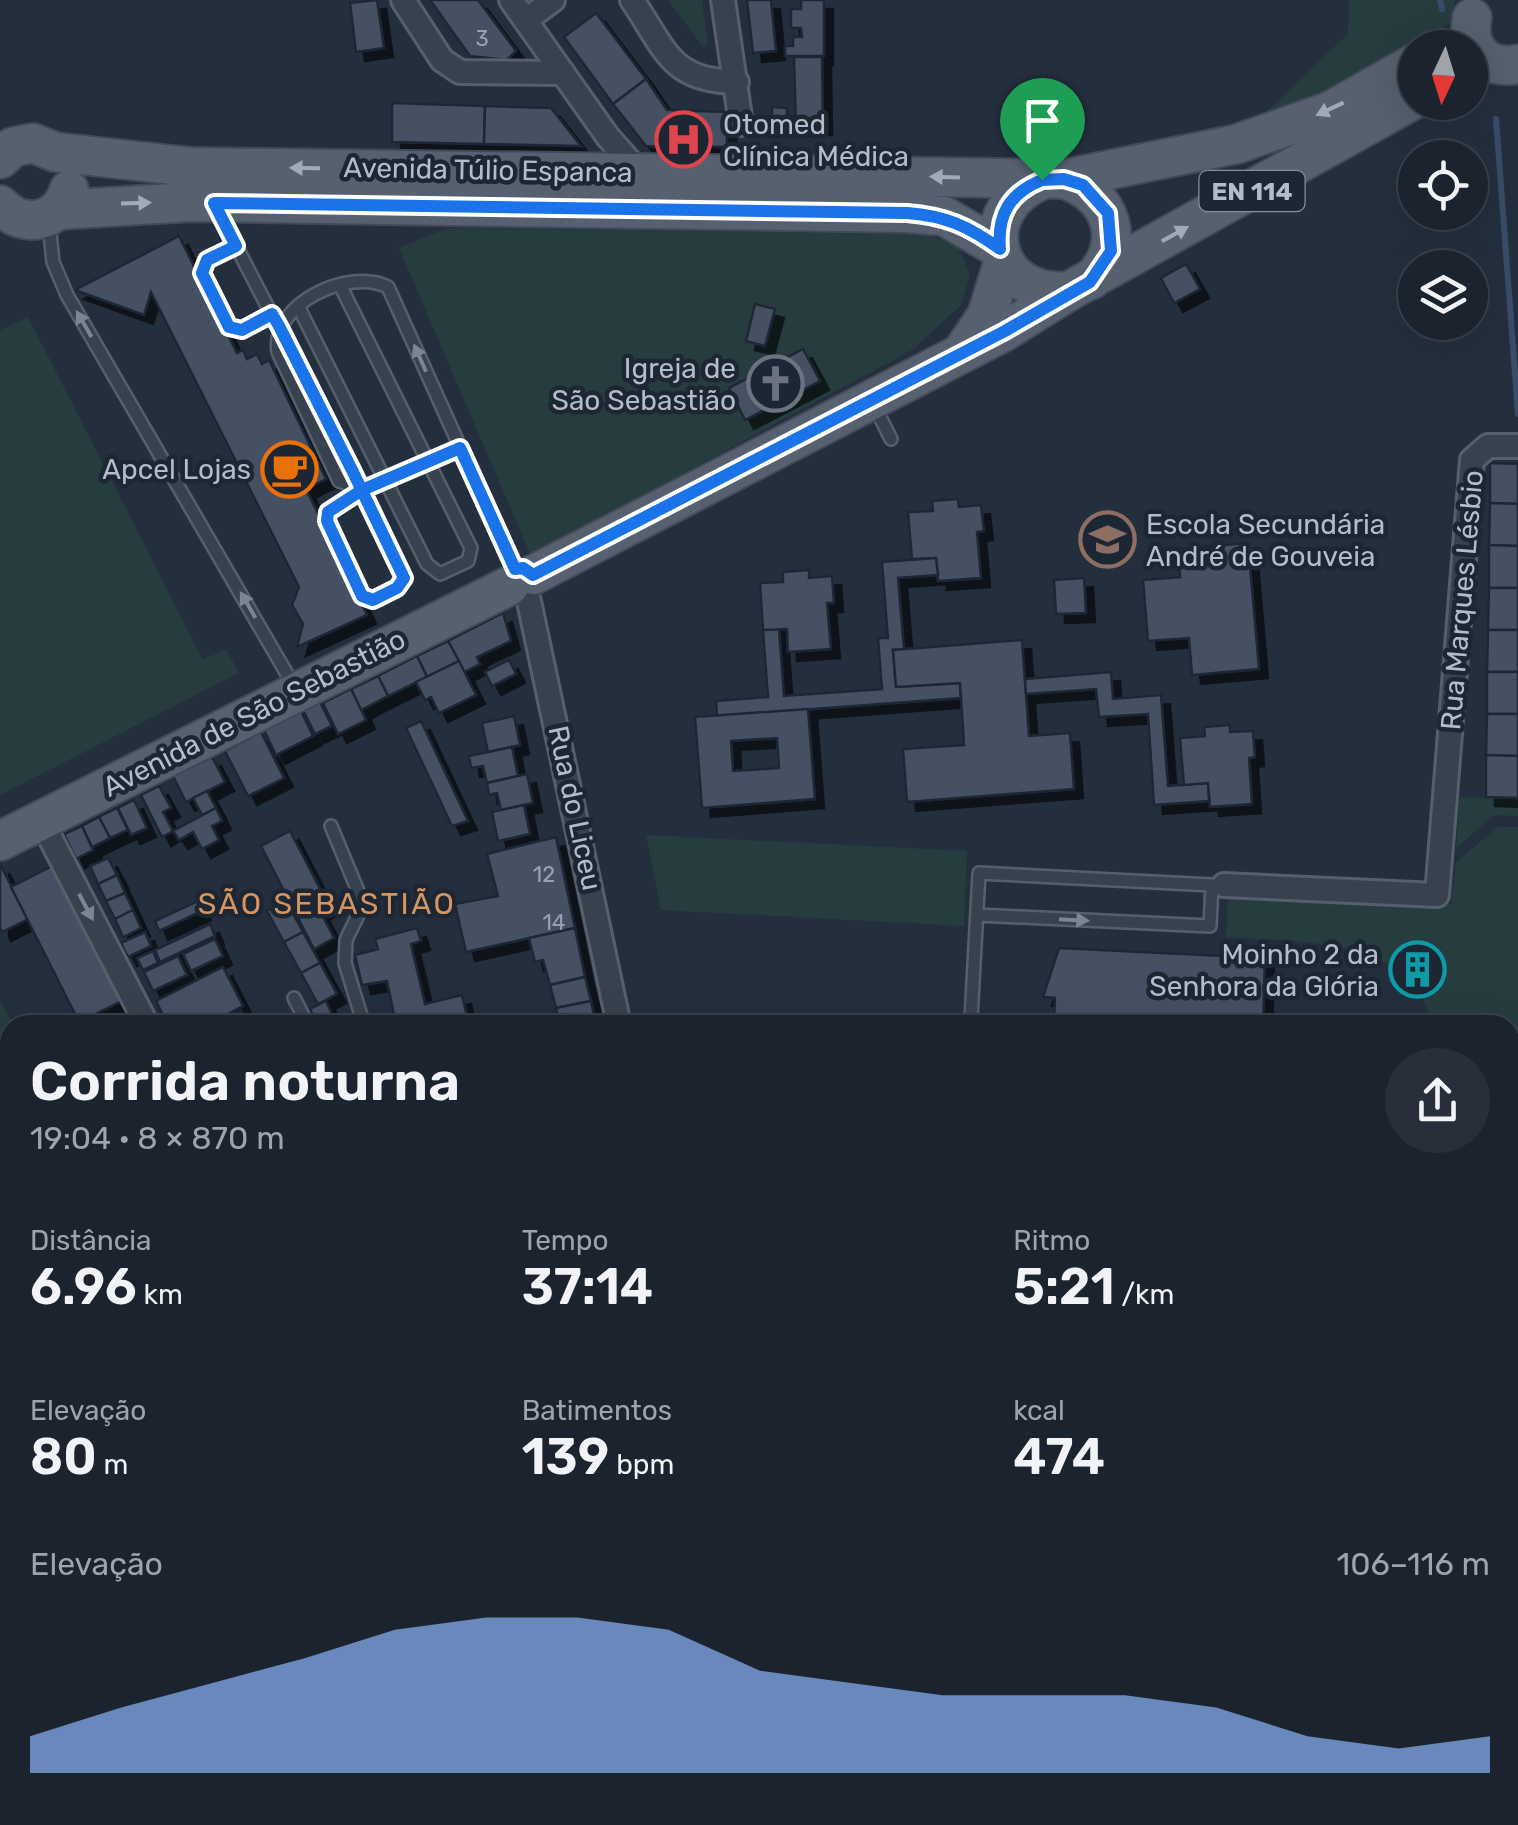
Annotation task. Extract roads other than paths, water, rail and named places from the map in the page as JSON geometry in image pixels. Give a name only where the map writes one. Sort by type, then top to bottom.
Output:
[{"type":"main road","points":[[1455,30],[1479,9]]},
{"type":"main road","points":[[1479,9],[1476,51],[1502,70]]},
{"type":"main road","name":"Avenida Túlio Espanca","points":[[14,150],[217,168],[1053,179],[1237,144],[1330,110],[1398,72]]},
{"type":"main road","name":"EN 114","points":[[1080,287],[1398,109]]},
{"type":"main road","name":"Avenida Túlio Espanca","points":[[14,150],[64,162],[70,187],[54,213]]},
{"type":"main road","points":[[1053,179],[1098,197],[1108,213],[1111,251],[1080,287]]},
{"type":"main road","name":"Avenida Túlio Espanca","points":[[1002,255],[1002,214],[1012,198],[1053,179]]},
{"type":"main road","name":"Avenida Túlio Espanca","points":[[1,208],[25,221],[125,203],[907,213],[944,216],[968,226],[1002,255],[1021,282],[1036,290],[1080,287]]},
{"type":"main road","points":[[963,351],[987,315],[1002,255]]},
{"type":"main road","name":"Avenida de São Sebastião","points":[[0,841],[872,400],[1080,287]]},
{"type":"street","points":[[403,0],[442,60],[460,72],[563,73]]},
{"type":"street","points":[[511,0],[608,138],[639,172]]},
{"type":"street","points":[[526,20],[552,0]]},
{"type":"street","points":[[632,0],[677,66],[692,78],[738,82]]},
{"type":"street","points":[[723,0],[738,82],[740,124]]},
{"type":"street","points":[[580,172],[602,161],[608,138]]},
{"type":"street","name":"Rua Marques Lésbio","points":[[1224,885],[1437,895],[1472,460],[1488,446],[1518,446]]},
{"type":"street","name":"Rua do Liceu","points":[[521,580],[618,1015]]},
{"type":"street","points":[[40,820],[143,1015]]},
{"type":"lane","points":[[214,203],[279,326],[278,352],[339,482],[362,490],[404,578],[397,588],[373,600],[362,596],[327,521],[328,512],[362,490],[460,448]]},
{"type":"lane","points":[[54,213],[52,262],[67,294],[296,690]]},
{"type":"lane","points":[[236,246],[207,260],[202,273],[229,327],[242,330],[272,314]]},
{"type":"lane","points":[[279,326],[298,306],[340,284],[373,279],[388,287],[521,580]]},
{"type":"lane","points":[[298,306],[427,564],[440,574],[468,561],[471,548],[340,284]]},
{"type":"lane","points":[[872,400],[891,439]]},
{"type":"lane","points":[[331,826],[358,890],[361,908],[346,940],[346,964],[361,1015]]},
{"type":"lane","points":[[972,1015],[979,873],[1212,885],[1210,926],[977,915]]},
{"type":"lane","points":[[294,998],[303,1015]]},
{"type":"waterway","points":[[1440,0],[1442,9]]},
{"type":"waterway","points":[[1496,119],[1518,414]]},
{"type":"place","name":"Otomed Clínica Médica","points":[[684,140]]},
{"type":"place","name":"Igreja de São Sebastião","points":[[775,384]]},
{"type":"place","name":"Apcel Lojas","points":[[290,469]]},
{"type":"place","name":"Escola Secundária André de Gouveia","points":[[1107,540]]},
{"type":"place","name":"Moinho 2 da Senhora da Glória","points":[[1418,970]]},
{"type":"district","name":"SÃO SEBASTIÃO","points":[[327,904]]}]
